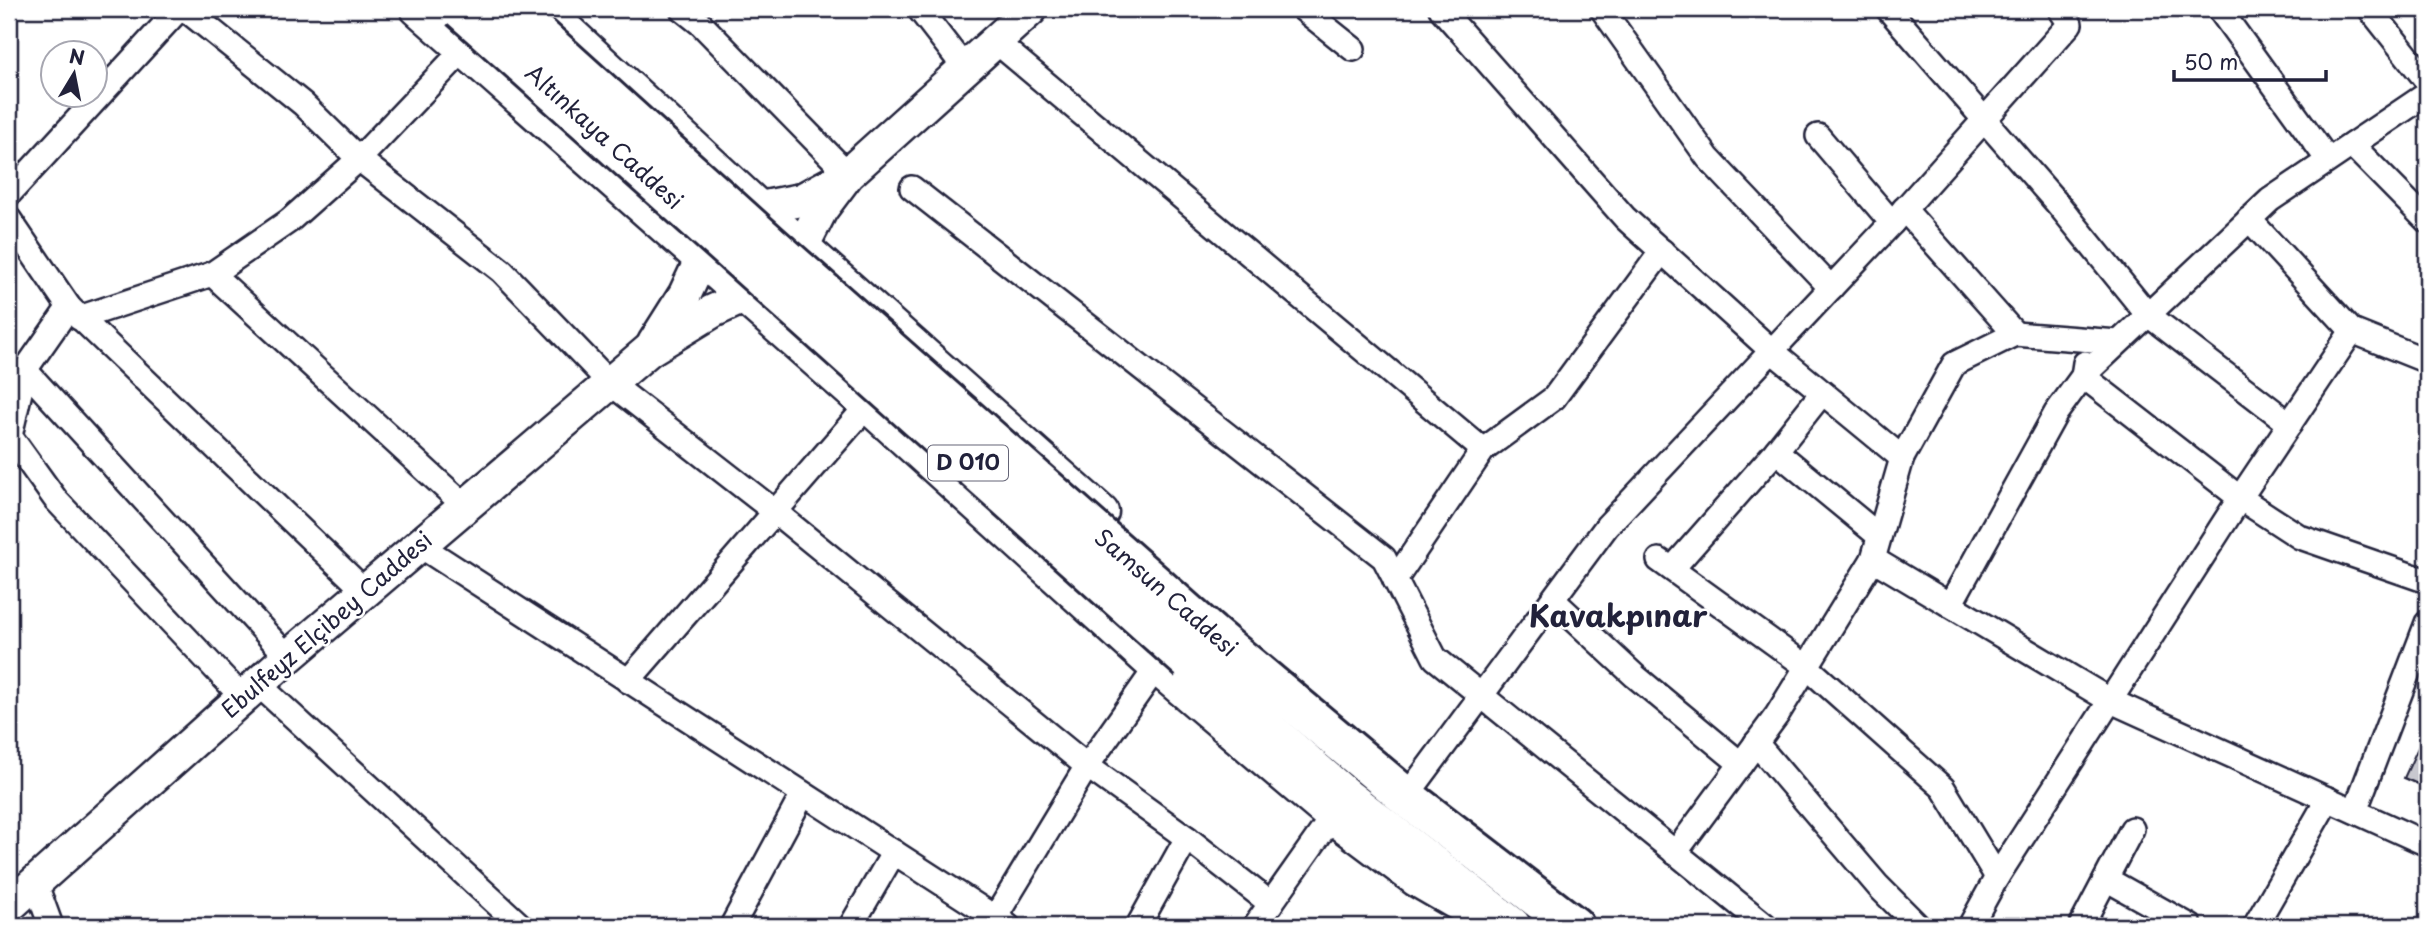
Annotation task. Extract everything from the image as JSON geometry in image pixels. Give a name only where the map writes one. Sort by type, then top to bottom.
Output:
[{"type":"highway","name":"Altınkaya Caddesi","points":[[461,9],[768,256]]},
{"type":"highway","name":"Altınkaya Caddesi","points":[[510,9],[768,256]]},
{"type":"highway","name":"Samsun Caddesi","points":[[768,256],[1185,654],[1346,797],[1511,926]]},
{"type":"highway","name":"Samsun Caddesi","points":[[1185,654],[1411,790],[1524,888],[1574,926]]},
{"type":"street","points":[[9,194],[179,9]]},
{"type":"street","points":[[185,9],[303,104],[359,159],[502,271],[610,383],[774,511],[1087,766],[1187,838],[1270,904]]},
{"type":"street","points":[[417,9],[701,261],[768,256],[821,210],[848,174],[1031,9]]},
{"type":"street","points":[[545,9],[768,256],[867,405],[1185,654],[1332,817],[1416,880],[1496,926]]},
{"type":"street","points":[[682,9],[701,24],[848,174]]},
{"type":"street","points":[[919,9],[964,67]]},
{"type":"street","points":[[1303,9],[1353,49]]},
{"type":"street","points":[[1441,9],[1625,218],[1772,351],[1902,458]]},
{"type":"street","points":[[1602,9],[1708,158],[1831,288]]},
{"type":"street","points":[[1888,9],[2057,203],[2147,314],[2290,424]]},
{"type":"street","points":[[768,256],[1202,600],[1411,790],[1607,526],[1898,216],[2070,24],[2060,9]]},
{"type":"street","points":[[2218,9],[2328,160]]},
{"type":"street","points":[[2370,9],[2427,81]]},
{"type":"street","points":[[994,40],[1483,450]]},
{"type":"street","points":[[463,50],[359,159],[289,221],[212,274],[74,313],[25,370],[10,436],[14,451],[56,499],[250,691],[522,926]]},
{"type":"street","points":[[1950,605],[2056,413],[2083,376],[2270,200],[2427,94]]},
{"type":"street","points":[[1818,136],[2015,334]]},
{"type":"street","points":[[2352,145],[2427,221]]},
{"type":"street","points":[[768,256],[801,200],[848,174]]},
{"type":"street","points":[[912,188],[1384,558],[1435,657],[1766,926]]},
{"type":"street","points":[[9,219],[74,313],[365,591]]},
{"type":"street","points":[[2249,219],[2352,331],[2427,361]]},
{"type":"street","name":"Ebulfeyz Elçibey Caddesi","points":[[9,906],[365,591],[649,350],[713,310],[768,256],[729,227],[712,244],[685,294],[649,350]]},
{"type":"street","points":[[1395,579],[1483,450],[1554,398],[1662,251]]},
{"type":"street","points":[[212,274],[465,506]]},
{"type":"street","points":[[1970,926],[1997,877],[2240,498],[2352,331]]},
{"type":"street","points":[[1675,853],[1756,743],[1807,667],[1872,559],[1902,458],[1954,364],[2015,334],[2118,342]]},
{"type":"street","points":[[2083,376],[2089,340]]},
{"type":"street","points":[[25,370],[288,657]]},
{"type":"street","points":[[2083,376],[2240,498],[2300,537],[2427,581]]},
{"type":"street","points":[[1822,393],[1776,452],[1666,565],[1807,667],[1943,788],[1997,877]]},
{"type":"street","points":[[628,681],[867,405]]},
{"type":"street","points":[[1776,452],[1879,536]]},
{"type":"street","points":[[419,545],[894,852],[998,923],[1087,766],[1185,654]]},
{"type":"street","points":[[1872,559],[2111,701],[2427,844]]},
{"type":"street","points":[[1553,600],[1635,676],[1741,764]]},
{"type":"street","points":[[2355,811],[2427,623]]},
{"type":"street","points":[[1756,743],[1878,886],[1918,926]]},
{"type":"street","points":[[732,926],[803,794]]},
{"type":"street","points":[[2255,926],[2328,799]]},
{"type":"street","points":[[1255,926],[1332,817]]},
{"type":"street","points":[[2081,926],[2132,829]]},
{"type":"street","points":[[1138,926],[1187,838]]},
{"type":"street","points":[[851,926],[894,852]]},
{"type":"street","points":[[2105,879],[2190,926]]},
{"type":"street","points":[[35,882],[51,926]]},
{"type":"building","points":[[2427,728],[2427,788],[2404,778]]},
{"type":"district","name":"Kavakpınar","points":[[1618,617]]}]
